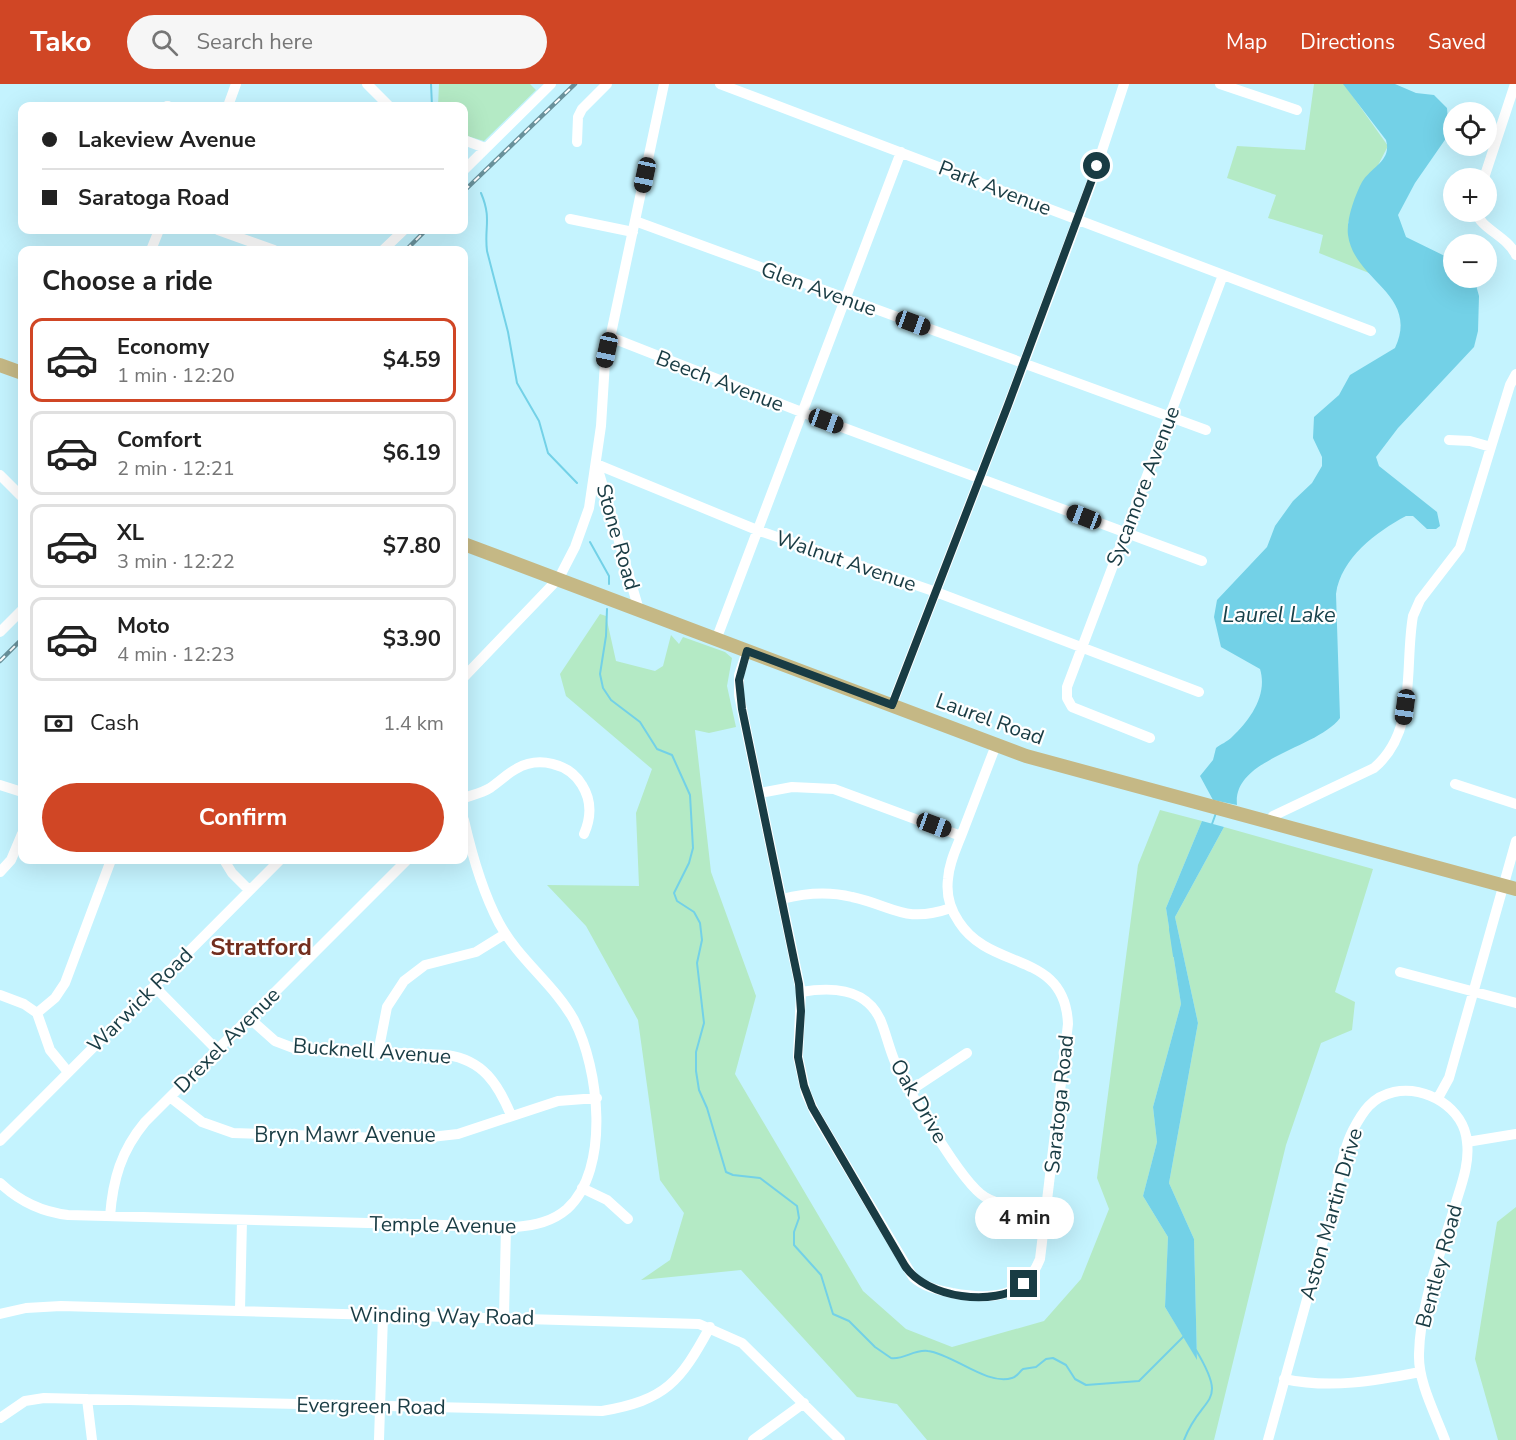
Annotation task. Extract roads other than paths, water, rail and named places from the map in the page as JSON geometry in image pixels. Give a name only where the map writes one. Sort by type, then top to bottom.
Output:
[{"type":"main road","points":[[0,365],[18,372]]},
{"type":"main road","name":"Laurel Road","points":[[468,545],[1026,756],[1510,887]]},
{"type":"street","points":[[229,102],[236,84]]},
{"type":"street","points":[[367,84],[385,102]]},
{"type":"street","points":[[577,142],[578,117],[582,109],[607,84]]},
{"type":"street","name":"Stone Road","points":[[559,578],[570,557],[589,508],[596,464],[605,362],[664,84]]},
{"type":"street","name":"Park Avenue","points":[[720,84],[1371,332]]},
{"type":"street","points":[[892,705],[1077,220],[1124,84]]},
{"type":"street","points":[[1220,84],[1297,110]]},
{"type":"street","points":[[1487,168],[1515,84]]},
{"type":"street","points":[[468,166],[543,87]]},
{"type":"street","points":[[468,142],[485,148]]},
{"type":"street","points":[[716,640],[804,413],[901,152]]},
{"type":"street","points":[[570,219],[633,232]]},
{"type":"street","name":"Glen Avenue","points":[[635,220],[1206,430]]},
{"type":"street","points":[[1482,222],[1502,236],[1516,255]]},
{"type":"street","points":[[229,234],[263,246]]},
{"type":"street","points":[[387,246],[400,234]]},
{"type":"street","name":"Sycamore Avenue","points":[[1150,738],[1072,707],[1066,698],[1067,687],[1223,275]]},
{"type":"street","name":"Beech Avenue","points":[[610,338],[1202,561]]},
{"type":"street","points":[[1268,823],[1273,816],[1346,783],[1374,768],[1386,758],[1403,721],[1413,616],[1420,600],[1460,548],[1510,385],[1516,374]]},
{"type":"street","points":[[1449,440],[1470,441],[1491,447]]},
{"type":"street","name":"Stone Road","points":[[596,464],[639,610]]},
{"type":"street","name":"Walnut Avenue","points":[[596,464],[757,530],[936,592],[1199,692]]},
{"type":"street","points":[[0,475],[18,493]]},
{"type":"street","points":[[468,673],[559,578]]},
{"type":"street","points":[[2,625],[18,613]]},
{"type":"street","name":"Saratoga Road","points":[[747,651],[741,668],[739,695],[801,992],[798,1057],[809,1101],[905,1266],[917,1281],[939,1290],[978,1297],[1002,1296],[1013,1292],[1024,1284],[1038,1264],[1048,1209],[1068,1031],[1066,1007],[1051,979],[1032,966],[978,944],[962,927],[951,908],[948,874],[996,745]]},
{"type":"street","points":[[468,797],[487,790],[528,763],[550,764],[575,770],[589,806],[589,821],[584,834]]},
{"type":"street","points":[[1455,784],[1516,804]]},
{"type":"street","points":[[0,785],[18,791]]},
{"type":"street","points":[[760,792],[792,787],[834,789],[961,836]]},
{"type":"street","name":"Temple Avenue","points":[[0,1183],[12,1194],[45,1211],[68,1215],[506,1227],[533,1225],[552,1218],[570,1206],[582,1188],[595,1137],[597,1098],[587,1052],[574,1020],[560,999],[505,934],[487,896],[468,838]]},
{"type":"street","points":[[1438,1098],[1449,1078],[1474,991],[1510,887],[1516,841]]},
{"type":"street","points":[[0,873],[11,860],[18,843]]},
{"type":"street","points":[[37,1013],[55,998],[65,983],[110,864]]},
{"type":"street","points":[[226,864],[249,891]]},
{"type":"street","name":"Warwick Road","points":[[0,1141],[276,864]]},
{"type":"street","name":"Drexel Avenue","points":[[110,1216],[116,1177],[127,1146],[145,1122],[403,864]]},
{"type":"street","points":[[782,899],[813,894],[843,895],[899,914],[914,915],[951,908]]},
{"type":"street","points":[[378,1053],[387,1007],[404,981],[425,965],[476,952],[505,934]]},
{"type":"street","points":[[1400,972],[1516,1003]]},
{"type":"street","points":[[154,986],[217,1050]]},
{"type":"street","name":"Oak Drive","points":[[801,992],[838,988],[866,1002],[878,1015],[893,1057],[911,1090],[961,1174],[974,1189],[997,1202],[1048,1209]]},
{"type":"street","points":[[0,995],[24,1004],[37,1013],[50,1050],[68,1072]]},
{"type":"street","name":"Bucknell Avenue","points":[[249,1018],[275,1041],[296,1049],[447,1055],[471,1062],[492,1078],[511,1115]]},
{"type":"street","points":[[911,1090],[967,1053]]},
{"type":"street","name":"Aston Martin Drive","points":[[1268,1440],[1337,1193],[1350,1136],[1363,1112],[1374,1100],[1402,1090],[1438,1098]]},
{"type":"street","name":"Bryn Mawr Avenue","points":[[170,1097],[209,1126],[242,1134],[427,1139],[458,1134],[558,1101],[597,1098]]},
{"type":"street","name":"Bentley Road","points":[[1438,1098],[1448,1105],[1457,1118],[1467,1142],[1465,1171],[1423,1322],[1419,1354],[1420,1372],[1444,1440]]},
{"type":"street","points":[[1467,1142],[1516,1134]]},
{"type":"street","points":[[582,1188],[612,1203],[628,1219]]},
{"type":"street","points":[[240,1310],[242,1220]]},
{"type":"street","points":[[504,1317],[506,1227]]},
{"type":"street","name":"Winding Way Road","points":[[0,1314],[26,1308],[62,1306],[682,1322],[710,1327],[742,1343],[840,1440]]},
{"type":"street","points":[[380,1440],[382,1315]]},
{"type":"street","name":"Evergreen Road","points":[[0,1418],[25,1401],[44,1398],[580,1411],[628,1406],[650,1399],[666,1389],[682,1373],[710,1327]]},
{"type":"street","points":[[1284,1378],[1328,1385],[1367,1382],[1420,1372]]},
{"type":"street","points":[[87,1399],[92,1440]]},
{"type":"street","points":[[753,1440],[804,1403]]},
{"type":"water","name":"Laurel Lake","points":[[1343,84],[1395,84],[1416,93],[1434,95],[1443,104],[1443,143],[1415,183],[1398,215],[1406,237],[1443,255],[1443,288],[1477,288],[1479,296],[1478,331],[1474,347],[1398,428],[1376,457],[1379,466],[1437,512],[1440,526],[1436,529],[1427,529],[1413,516],[1406,516],[1372,538],[1352,558],[1339,581],[1336,594],[1340,718],[1329,729],[1314,738],[1261,765],[1248,776],[1239,789],[1237,805],[1213,800],[1200,776],[1213,760],[1216,748],[1232,737],[1251,715],[1262,688],[1260,669],[1221,647],[1214,617],[1217,600],[1267,547],[1275,526],[1293,501],[1312,483],[1322,466],[1322,457],[1313,438],[1314,417],[1339,395],[1350,375],[1395,348],[1400,330],[1399,314],[1393,301],[1361,264],[1353,251],[1348,235],[1350,215],[1359,187],[1366,176],[1384,158],[1386,140]]},
{"type":"water","points":[[1202,821],[1224,827],[1175,917],[1198,1023],[1169,1183],[1194,1239],[1197,1360],[1165,1307],[1168,1237],[1143,1196],[1157,1142],[1153,1107],[1181,1004],[1166,908]]},
{"type":"waterway","points":[[431,84],[432,102]]},
{"type":"waterway","points":[[481,193],[487,216],[487,251],[508,332],[517,383],[539,421],[548,453],[577,483]]},
{"type":"waterway","points":[[590,542],[609,576],[609,584]]},
{"type":"waterway","points":[[607,609],[606,636],[600,674],[603,688],[611,700],[640,722],[657,749],[672,755],[690,795],[693,848],[689,863],[674,893],[677,901],[694,912],[700,923],[702,940],[697,963],[704,1023],[696,1052],[699,1090],[707,1108],[726,1172],[760,1178],[797,1206],[799,1218],[794,1232],[794,1245],[821,1275],[833,1314],[849,1321],[875,1347],[891,1358],[928,1351],[938,1353],[981,1374],[1002,1379],[1017,1376],[1023,1369],[1036,1367],[1046,1359],[1053,1358],[1066,1365],[1075,1379],[1086,1385],[1139,1381],[1184,1336]]},
{"type":"waterway","points":[[1212,824],[1216,813]]},
{"type":"waterway","points":[[1170,929],[1174,956]]},
{"type":"waterway","points":[[1184,1440],[1191,1425],[1210,1399],[1212,1391],[1206,1368],[1196,1350]]},
{"type":"railway","points":[[468,187],[575,84]]},
{"type":"railway","points":[[410,246],[422,234]]},
{"type":"railway","points":[[0,661],[18,643]]},
{"type":"district","name":"Stratford","points":[[261,947]]}]
